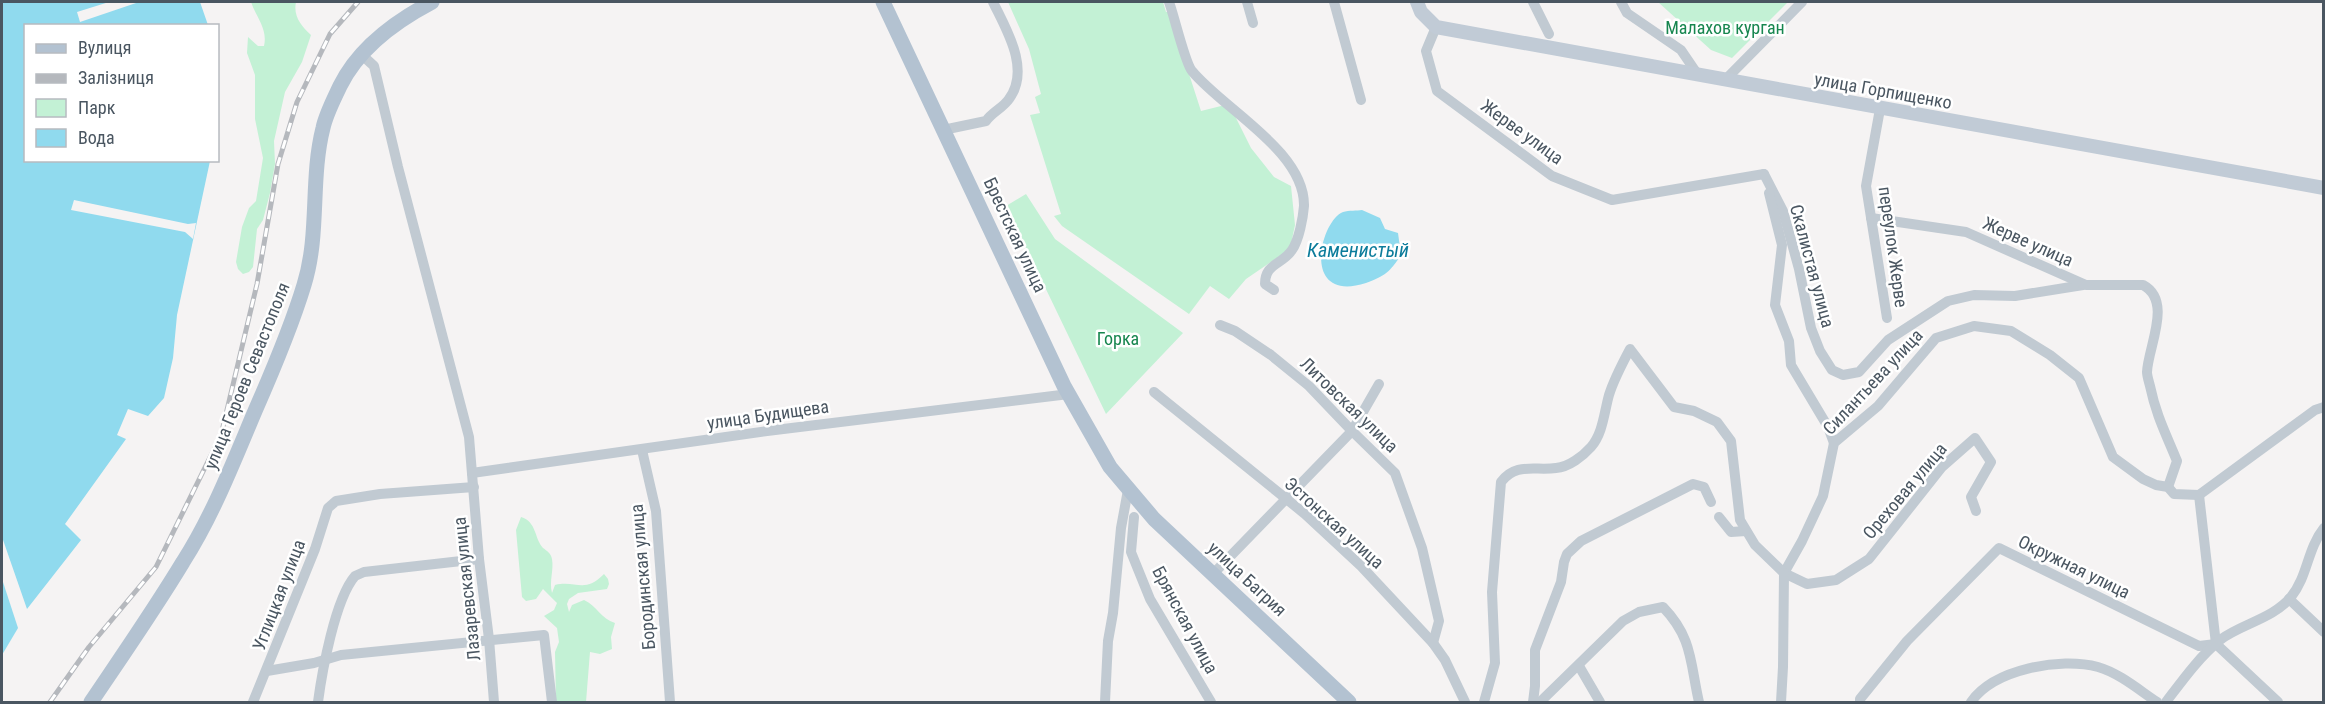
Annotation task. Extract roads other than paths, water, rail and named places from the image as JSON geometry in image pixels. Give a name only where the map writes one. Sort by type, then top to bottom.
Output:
[{"type":"main road","name":"улица Героев Севастополя","points":[[91,702],[184,561],[219,497],[280,352],[305,282],[310,255],[317,165],[323,127],[342,83],[362,55],[416,5],[432,2]]},
{"type":"main road","name":"Брестская улица","points":[[883,2],[1068,394],[1110,468],[1124,485]]},
{"type":"main road","points":[[1417,2],[1421,12],[1436,27]]},
{"type":"main road","name":"улица Горпищенко","points":[[1436,27],[2324,188]]},
{"type":"main road","name":"улица Багрия","points":[[1124,485],[1154,519],[1349,702]]},
{"type":"street","points":[[943,130],[986,121],[1010,99],[1016,81],[1018,62],[993,2]]},
{"type":"street","points":[[1169,2],[1191,70],[1279,150],[1298,177],[1304,205],[1293,249],[1272,266],[1265,275],[1265,284],[1274,290]]},
{"type":"street","points":[[1247,2],[1253,23]]},
{"type":"street","points":[[1334,2],[1361,100]]},
{"type":"street","points":[[1533,2],[1549,34]]},
{"type":"street","points":[[1621,2],[1627,13],[1681,50],[1698,75]]},
{"type":"street","points":[[1724,81],[1802,2]]},
{"type":"street","name":"Жерве улица","points":[[1436,27],[1425,51],[1437,91],[1552,176],[1612,200],[1764,174]]},
{"type":"street","name":"Лазаревская улица","points":[[362,55],[374,66],[469,437],[494,702]]},
{"type":"street","name":"переулок Жерве","points":[[1880,109],[1866,186],[1887,318]]},
{"type":"street","points":[[1764,174],[1782,245],[1775,304],[1790,341],[1791,366],[1828,428],[1834,443]]},
{"type":"street","name":"Скалистая улица","points":[[1764,174],[1783,211],[1799,269],[1811,328],[1820,351],[1832,370],[1843,375],[1859,372],[1888,340],[1948,301],[1974,295],[2015,296],[2086,285]]},
{"type":"street","name":"Жерве улица","points":[[1871,218],[1966,232],[2086,285],[2144,285],[2154,293],[2157,306],[2153,346],[2147,373],[2154,409],[2177,461],[2168,487]]},
{"type":"street","name":"Литовская улица","points":[[1220,325],[1235,331],[1271,355],[1310,386],[1395,473],[1422,548],[1434,600],[1438,621],[1432,643]]},
{"type":"street","name":"Силантьева улица","points":[[1784,573],[1823,496],[1834,443],[1878,406],[1936,338],[1974,326],[2011,331],[2050,355],[2079,378],[2113,457],[2143,479],[2168,487],[2174,494],[2199,495]]},
{"type":"street","points":[[1484,702],[1495,663],[1492,592],[1501,482],[1511,472],[1525,467],[1556,468],[1570,464],[1591,447],[1600,432],[1609,395],[1619,369],[1630,349],[1674,406],[1694,411],[1717,422],[1731,441],[1740,520],[1755,545],[1784,573],[1781,702]]},
{"type":"street","points":[[1213,574],[1352,431],[1379,384]]},
{"type":"street","name":"Эстонская улица","points":[[1154,392],[1305,514],[1361,566],[1432,643],[1445,660],[1465,702]]},
{"type":"street","name":"улица Будищева","points":[[472,473],[767,431],[1068,394]]},
{"type":"street","points":[[2278,702],[2216,644],[2199,495],[2279,435],[2315,410],[2324,407]]},
{"type":"street","name":"Ореховая улица","points":[[1784,573],[1807,584],[1836,580],[1869,559],[1942,466],[1975,438],[1991,462],[1971,497],[1976,511]]},
{"type":"street","name":"Бородинская улица","points":[[642,450],[656,512],[670,702]]},
{"type":"street","points":[[1533,702],[1535,651],[1561,582],[1567,554],[1581,541],[1693,484],[1704,488],[1711,502]]},
{"type":"street","points":[[1105,702],[1108,641],[1113,613],[1124,485]]},
{"type":"street","name":"Углицкая улица","points":[[253,702],[315,549],[328,508],[336,501],[474,487]]},
{"type":"street","name":"Брянская улица","points":[[1134,517],[1131,552],[1146,590],[1211,702]]},
{"type":"street","points":[[1719,517],[1731,532],[1746,531]]},
{"type":"street","points":[[2166,702],[2216,644],[2240,628],[2268,615],[2289,599],[2306,571],[2315,538],[2324,528]]},
{"type":"street","name":"Окружная улица","points":[[1860,702],[1860,699],[1907,641],[1999,548],[2199,646],[2216,644]]},
{"type":"street","points":[[318,702],[325,659],[336,618],[355,576],[364,572],[479,559]]},
{"type":"street","points":[[2289,599],[2324,632]]},
{"type":"street","points":[[1540,702],[1580,666],[1623,621],[1639,612],[1663,607],[1677,622],[1689,645],[1691,669],[1699,702]]},
{"type":"street","points":[[267,671],[341,655],[544,635],[552,702]]},
{"type":"street","points":[[1971,702],[1987,687],[2020,670],[2058,662],[2098,667],[2127,681],[2157,702]]},
{"type":"street","points":[[1580,666],[1599,702]]},
{"type":"water","points":[[2,2],[200,2],[208,24],[24,24],[24,162],[210,162],[177,315],[173,358],[164,398],[148,416],[128,409],[117,435],[126,439],[65,524],[81,540],[27,609],[2,537]]},
{"type":"water","name":"Каменистый","points":[[1362,210],[1380,218],[1385,229],[1398,233],[1401,255],[1394,266],[1383,276],[1366,283],[1345,286],[1331,282],[1324,272],[1321,259],[1328,230],[1335,218],[1343,212]]},
{"type":"water","points":[[2,579],[18,628],[2,655]]},
{"type":"railway","points":[[50,702],[89,647],[156,567],[221,435],[257,284],[278,164],[297,102],[330,34],[358,2]]},
{"type":"park label","name":"Малахов курган","points":[[1725,28]]},
{"type":"park label","name":"Горка","points":[[1118,339]]}]
